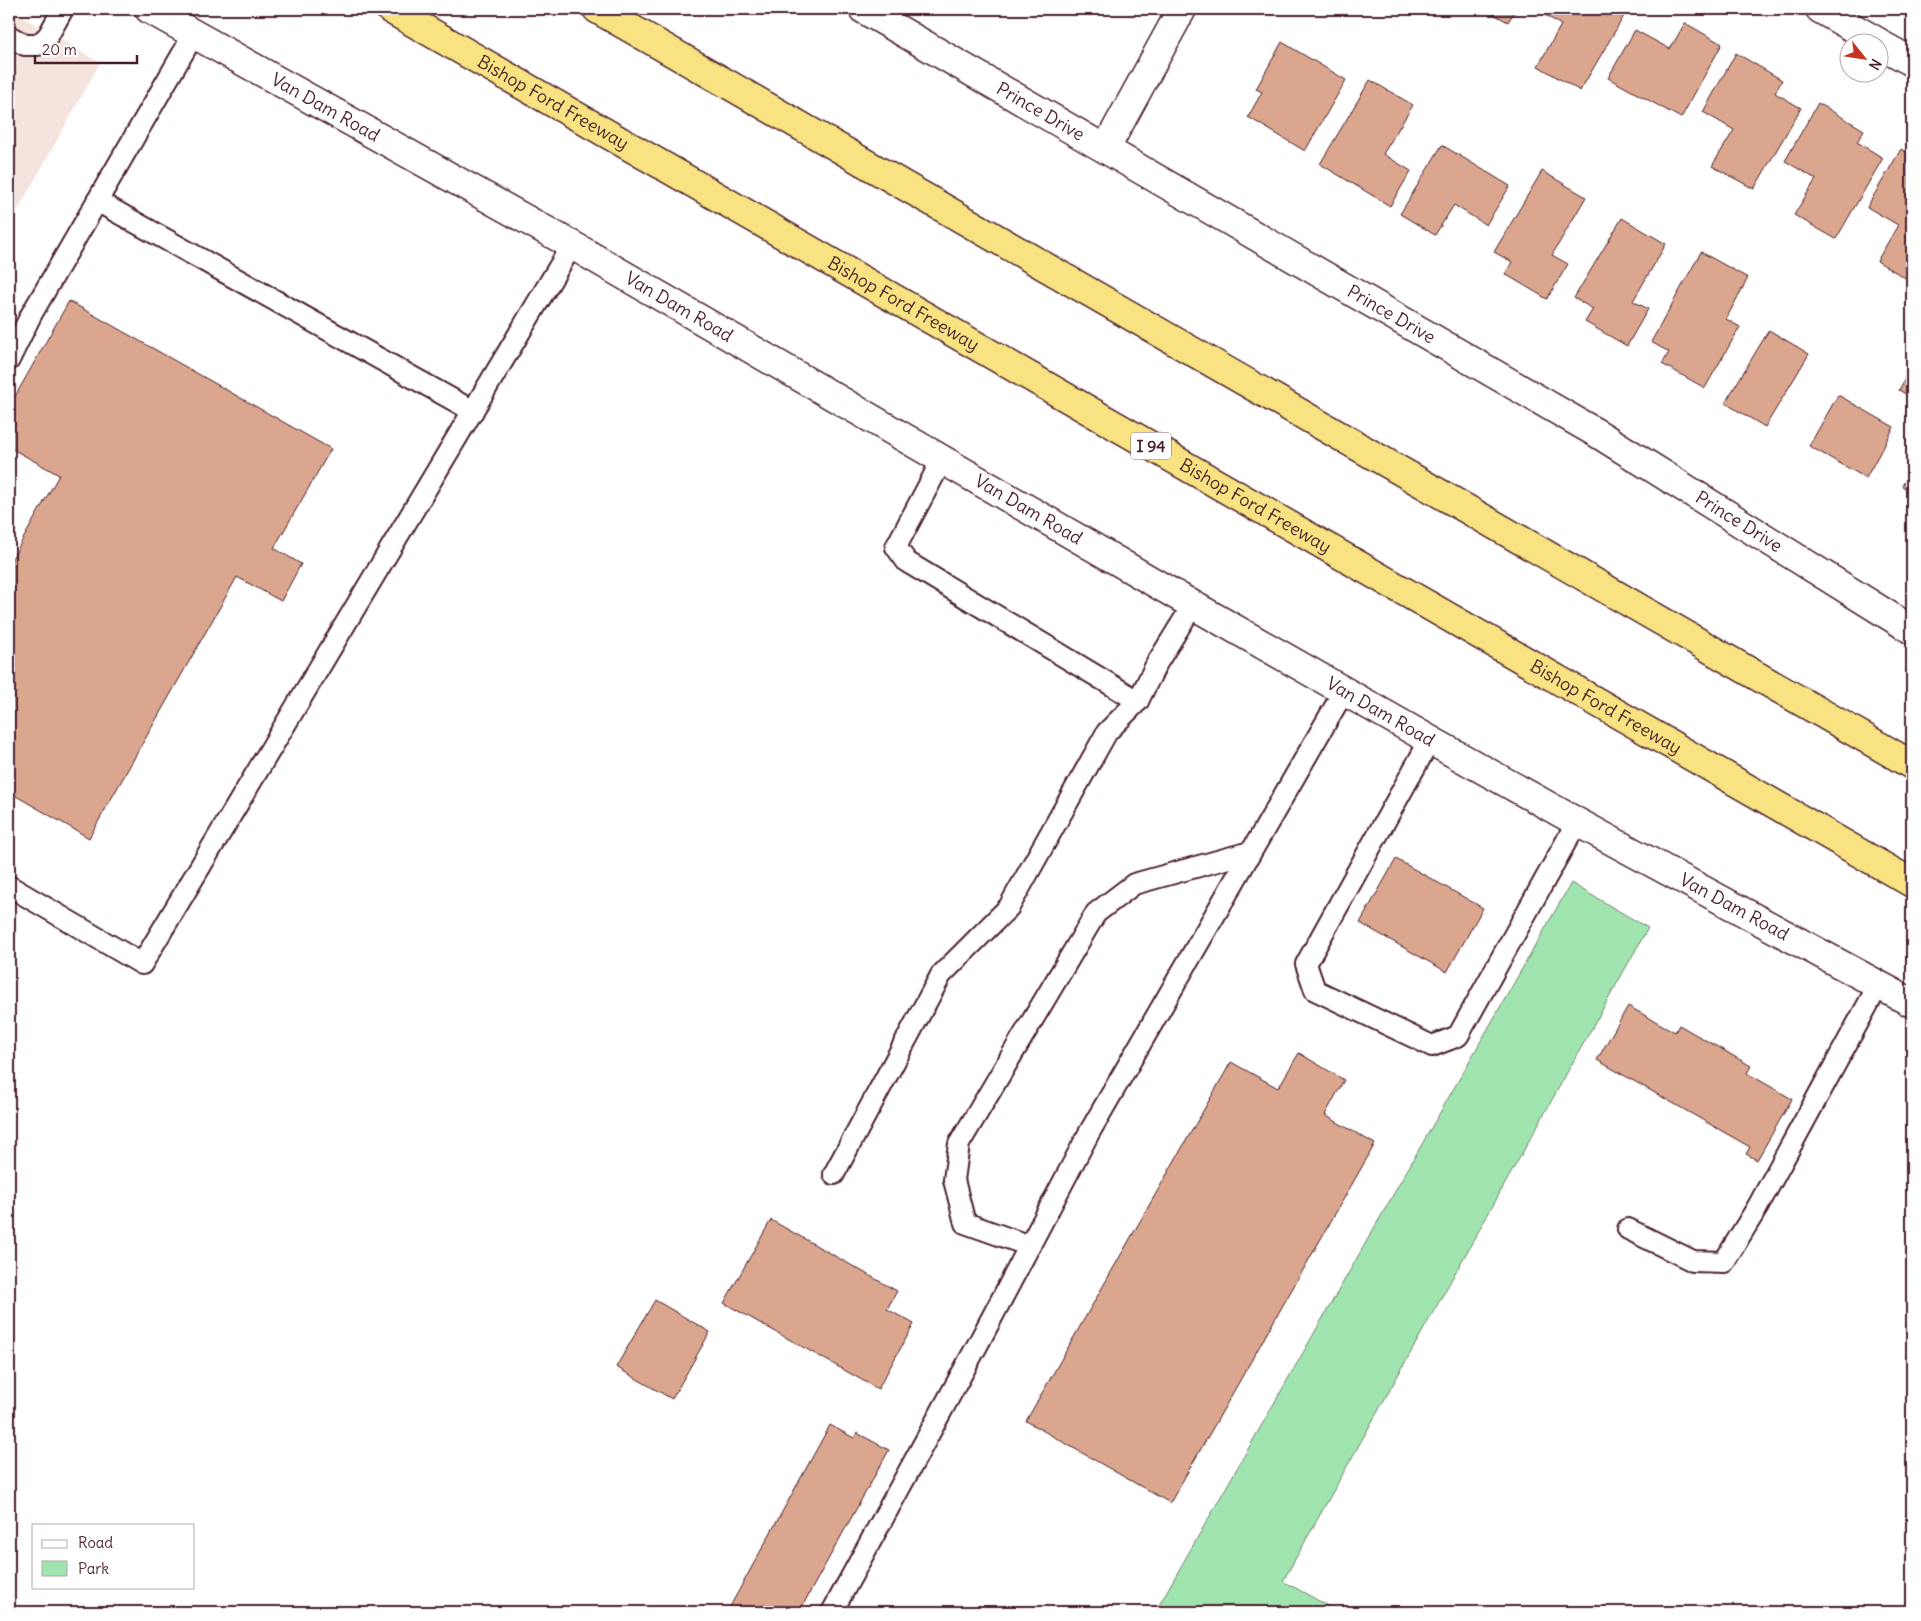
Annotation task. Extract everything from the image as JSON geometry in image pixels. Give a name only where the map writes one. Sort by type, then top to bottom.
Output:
[{"type":"highway","name":"Bishop Ford Freeway","points":[[390,9],[1912,883]]},
{"type":"highway","points":[[597,9],[1912,765]]},
{"type":"street","name":"Van Dam Road","points":[[149,9],[572,245],[1430,740],[1577,822],[1912,1003]]},
{"type":"street","name":"Prince Drive","points":[[863,9],[1106,148],[1600,436],[1912,630]]},
{"type":"street","points":[[1106,148],[1182,9]]},
{"type":"street","points":[[1820,9],[1859,32]]},
{"type":"street","points":[[1888,49],[1912,62]]},
{"type":"lane","points":[[9,36],[25,45],[38,45],[48,36],[63,9]]},
{"type":"lane","points":[[9,360],[31,315],[194,34]]},
{"type":"lane","points":[[97,201],[473,411]]},
{"type":"lane","points":[[9,886],[142,964],[572,245]]},
{"type":"lane","points":[[942,460],[896,547],[907,562],[1138,702]]},
{"type":"lane","points":[[834,1174],[941,975],[1009,907],[1107,732],[1138,702],[1157,663],[1193,605]]},
{"type":"lane","points":[[832,1612],[1089,1133],[1344,691]]},
{"type":"lane","points":[[1430,740],[1306,964],[1315,990],[1432,1046],[1458,1036],[1577,822]]},
{"type":"lane","points":[[1030,1246],[965,1223],[954,1180],[959,1144],[1096,913],[1134,884],[1250,852]]},
{"type":"lane","points":[[1628,1229],[1693,1262],[1724,1262],[1757,1208],[1879,984]]},
{"type":"shaded area","points":[[9,9],[100,63],[9,226]]},
{"type":"green space","points":[[1571,883],[1648,928],[1283,1581],[1339,1612],[1155,1612]]},
{"type":"building","points":[[1484,9],[1516,9],[1508,22]]},
{"type":"building","points":[[1536,9],[1628,9],[1580,91],[1538,66],[1561,25]]},
{"type":"building","points":[[1685,23],[1722,44],[1681,118],[1608,78],[1635,30],[1670,49]]},
{"type":"building","points":[[1282,42],[1346,80],[1305,151],[1248,117],[1262,92],[1256,89]]},
{"type":"building","points":[[1736,53],[1782,80],[1775,93],[1801,108],[1754,189],[1712,166],[1734,130],[1703,112]]},
{"type":"building","points":[[1370,80],[1413,105],[1383,154],[1411,171],[1390,206],[1320,164]]},
{"type":"building","points":[[1818,103],[1864,130],[1857,142],[1883,158],[1836,239],[1794,215],[1816,179],[1785,161]]},
{"type":"building","points":[[1442,145],[1510,186],[1486,225],[1454,205],[1435,235],[1400,214]]},
{"type":"building","points":[[1901,149],[1912,156],[1912,282],[1877,261],[1898,225],[1867,207]]},
{"type":"building","points":[[1542,171],[1586,197],[1552,255],[1568,264],[1547,299],[1505,274],[1512,262],[1494,252]]},
{"type":"building","points":[[1622,218],[1666,244],[1633,301],[1648,309],[1627,346],[1585,322],[1593,309],[1574,298]]},
{"type":"building","points":[[1701,252],[1748,278],[1726,319],[1740,327],[1705,388],[1662,364],[1669,352],[1651,342]]},
{"type":"building","points":[[69,301],[331,449],[274,548],[301,564],[281,601],[237,577],[89,838],[9,792],[9,564],[59,475],[9,447],[9,407]]},
{"type":"building","points":[[1769,330],[1809,354],[1765,427],[1725,403]]},
{"type":"building","points":[[1912,366],[1912,398],[1899,390]]},
{"type":"building","points":[[1838,395],[1894,427],[1866,478],[1809,446]]},
{"type":"building","points":[[1912,468],[1912,492],[1902,486]]},
{"type":"building","points":[[1396,859],[1483,908],[1447,972],[1360,923]]},
{"type":"building","points":[[1628,1006],[1675,1032],[1679,1025],[1751,1066],[1747,1073],[1792,1099],[1757,1160],[1746,1154],[1750,1147],[1597,1060]]},
{"type":"building","points":[[1299,1053],[1344,1080],[1325,1115],[1375,1144],[1170,1503],[1026,1421],[1231,1062],[1278,1088]]},
{"type":"building","points":[[771,1220],[897,1291],[887,1309],[914,1324],[878,1389],[724,1303]]},
{"type":"building","points":[[655,1300],[710,1332],[672,1399],[616,1367]]},
{"type":"building","points":[[830,1425],[854,1438],[857,1433],[889,1450],[799,1612],[727,1612]]}]
